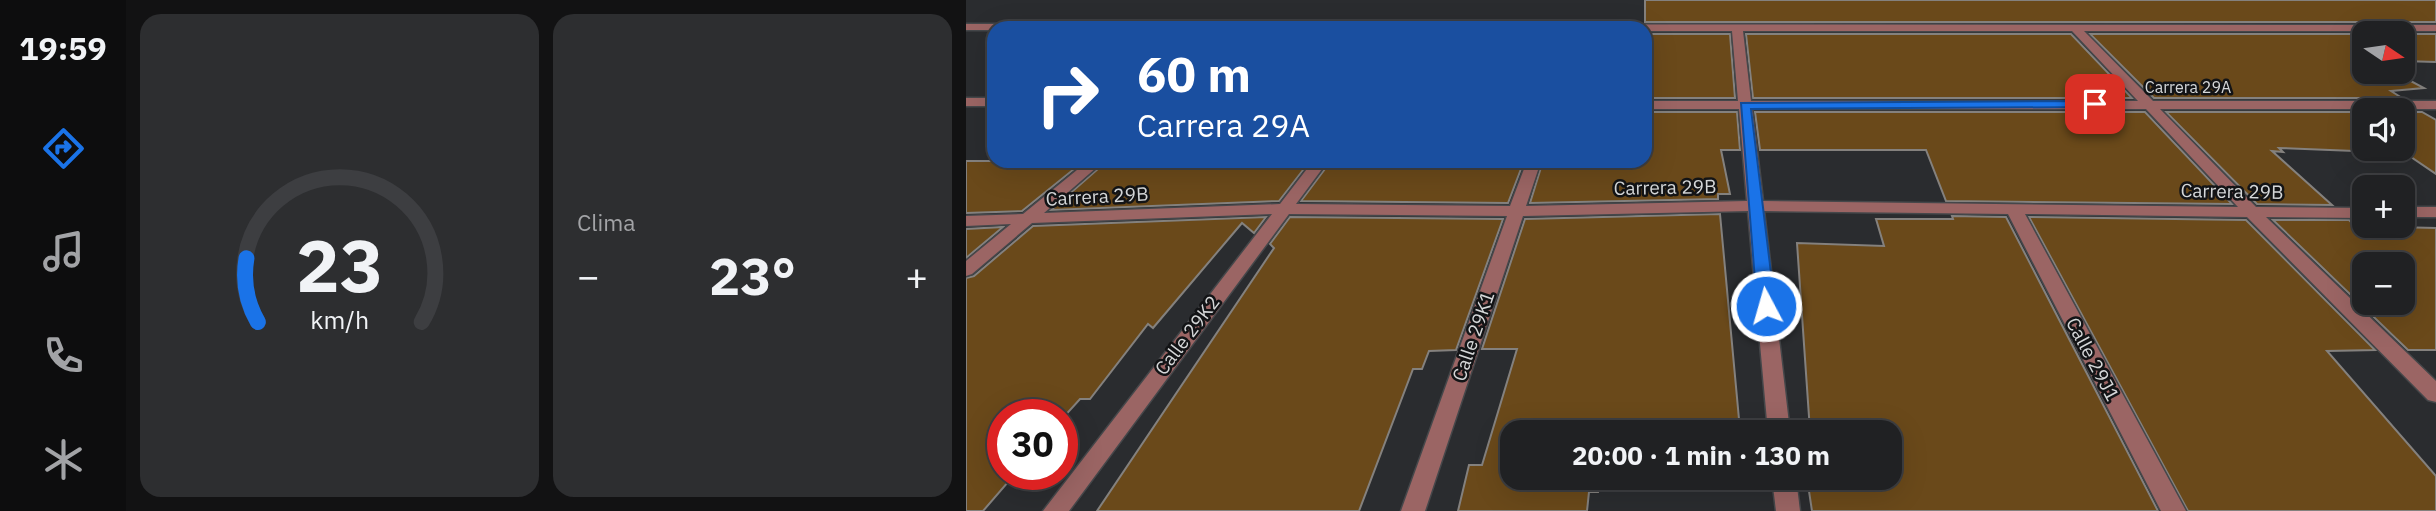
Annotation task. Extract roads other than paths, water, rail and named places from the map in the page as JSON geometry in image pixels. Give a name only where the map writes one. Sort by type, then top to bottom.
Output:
[{"type":"street","points":[[966,27],[987,27]]},
{"type":"street","points":[[1652,27],[2436,28]]},
{"type":"street","points":[[1737,27],[1778,420]]},
{"type":"street","points":[[2074,27],[2253,214],[2431,385]]},
{"type":"street","name":"Carrera 29A","points":[[1652,105],[2436,105]]},
{"type":"street","points":[[966,270],[1088,168]]},
{"type":"street","name":"Calle 29K2","points":[[1055,511],[1315,168]]},
{"type":"street","name":"Calle 29K1","points":[[1413,511],[1531,168]]},
{"type":"street","name":"Carrera 29B","points":[[966,221],[1282,209],[1516,211],[1756,206],[2352,213]]},
{"type":"street","name":"Calle 29J1","points":[[2013,208],[2174,511]]},
{"type":"street","points":[[2415,212],[2436,212]]},
{"type":"street","points":[[1785,490],[1787,511]]}]
